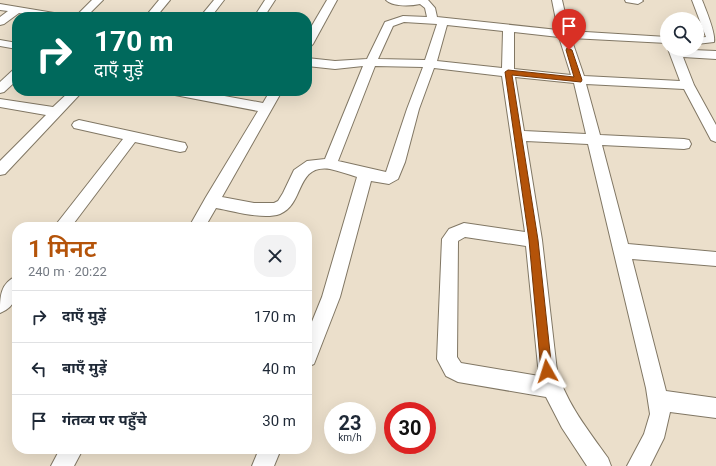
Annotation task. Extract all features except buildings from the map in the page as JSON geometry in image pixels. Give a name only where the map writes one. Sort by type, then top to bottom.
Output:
[{"type":"street","points":[[85,12],[98,0]]},
{"type":"street","points":[[154,12],[165,0]]},
{"type":"street","points":[[209,12],[218,0]]},
{"type":"street","points":[[262,12],[270,0]]},
{"type":"street","points":[[312,34],[332,0]]},
{"type":"street","points":[[211,201],[254,209],[276,209],[284,205],[299,174],[312,165],[318,164],[330,164],[384,178],[393,175],[413,109],[430,64],[438,20],[427,4],[422,0],[411,3],[391,0]]},
{"type":"street","points":[[557,0],[564,34],[579,80],[656,388],[660,414],[653,438],[638,466]]},
{"type":"street","points":[[698,0],[703,12]]},
{"type":"street","points":[[0,7],[29,12]]},
{"type":"street","points":[[0,22],[12,14]]},
{"type":"street","points":[[704,16],[712,37],[710,40],[704,40]]},
{"type":"street","points":[[330,164],[371,62],[390,24],[403,19],[438,20],[564,34],[660,40]]},
{"type":"street","points":[[509,29],[508,72],[534,240],[547,371],[551,388],[567,417],[600,466]]},
{"type":"street","points":[[0,43],[12,45]]},
{"type":"street","points":[[704,55],[716,56]]},
{"type":"street","points":[[677,56],[688,85],[715,131]]},
{"type":"street","points":[[312,63],[346,66],[371,62],[430,64],[579,80],[688,85]]},
{"type":"street","points":[[0,88],[12,77]]},
{"type":"street","points":[[0,170],[72,96]]},
{"type":"street","points":[[215,96],[266,108]]},
{"type":"street","points":[[200,222],[273,96]]},
{"type":"street","points":[[0,103],[55,112]]},
{"type":"street","points":[[79,125],[180,147]]},
{"type":"street","points":[[518,136],[594,141],[684,144]]},
{"type":"street","points":[[66,222],[132,137]]},
{"type":"street","points":[[312,344],[331,297],[365,174]]},
{"type":"street","points":[[534,240],[464,230],[455,234],[450,239],[447,359],[453,369],[458,372],[551,388]]},
{"type":"street","points":[[622,252],[716,260]]},
{"type":"street","points":[[0,305],[12,290]]},
{"type":"street","points":[[658,400],[716,408]]},
{"type":"street","points":[[62,466],[69,454]]},
{"type":"street","points":[[263,466],[268,454]]},
{"type":"route","points":[[547,371],[534,240],[508,72],[579,80],[569,50]]}]
